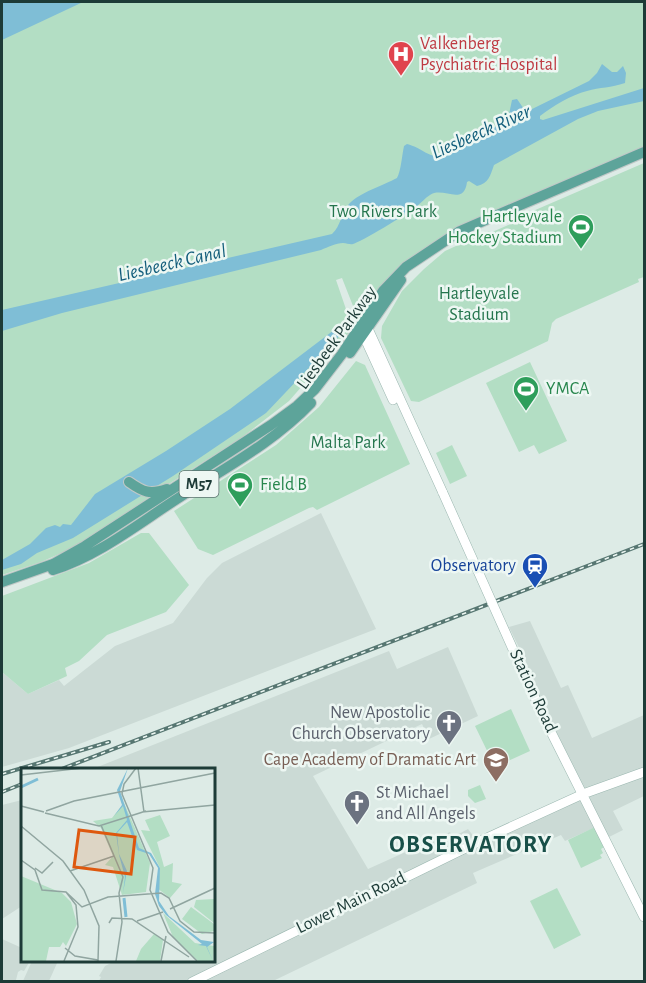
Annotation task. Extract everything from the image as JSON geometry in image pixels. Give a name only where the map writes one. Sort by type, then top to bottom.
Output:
[{"type":"main road","name":"Liesbeek Parkway","points":[[2,587],[58,569],[92,554],[288,424],[334,376],[389,284],[406,267],[437,245],[460,231],[645,152]]},
{"type":"main road","name":"Liesbeek Parkway","points":[[2,582],[68,557],[297,406],[324,377],[364,327]]},
{"type":"main road","name":"Station Road","points":[[364,327],[426,455],[427,462],[520,665],[645,917]]},
{"type":"main road","points":[[129,482],[141,490],[153,493],[181,483]]},
{"type":"main road","name":"Lower Main Road","points":[[192,981],[563,803],[645,772]]},
{"type":"main road","points":[[563,803],[572,790],[572,773]]},
{"type":"shaded area","points":[[321,513],[376,629],[69,748],[2,767],[2,672],[28,694],[59,680],[64,686],[115,646],[173,623],[207,578],[222,563]]},
{"type":"shaded area","points":[[530,621],[561,688],[568,685],[592,738],[644,715],[644,796],[613,811],[623,830],[605,839],[598,826],[565,841],[561,835],[533,847],[473,873],[477,883],[273,981],[99,981],[101,977],[99,976],[105,966],[113,962],[214,962],[214,768],[95,768],[389,651],[397,669],[448,647],[478,716],[429,739],[422,724],[313,776],[368,869],[450,832],[453,837],[468,829],[478,842],[582,794],[520,665],[528,666],[509,627]]},
{"type":"shaded area","points":[[21,800],[21,907],[2,919],[2,805]]},
{"type":"shaded area","points":[[2,939],[21,948],[21,962],[29,962],[24,971],[18,972],[16,980],[20,981],[2,981]]},
{"type":"shaded area","points":[[32,962],[58,962],[49,981],[23,981]]},
{"type":"green space","name":"Two Rivers Park","points":[[2,2],[644,2],[644,152],[491,217],[414,263],[363,320],[355,311],[342,278],[336,280],[348,315],[352,314],[352,329],[289,401],[241,438],[75,547],[41,562],[2,575]]},
{"type":"green space","name":"Hartleyvale Stadium","points":[[644,163],[644,277],[638,279],[639,282],[556,319],[552,323],[548,341],[419,402],[411,401],[381,338],[382,326],[402,291],[445,251],[522,219],[521,217],[526,214]]},
{"type":"green space","name":"Malta Park","points":[[356,361],[365,365],[410,464],[317,510],[313,507],[309,508],[213,555],[198,549],[174,511],[276,445],[319,407]]},
{"type":"green space","name":"YMCA","points":[[530,362],[567,441],[539,454],[534,445],[519,452],[486,383]]},
{"type":"green space","points":[[452,445],[467,476],[450,484],[436,453]]},
{"type":"green space","points":[[141,533],[149,533],[189,585],[166,612],[107,635],[79,661],[65,668],[67,676],[28,694],[2,672],[2,596],[89,563]]},
{"type":"green space","points":[[511,709],[530,751],[495,767],[475,726]]},
{"type":"green space","points":[[480,785],[486,799],[475,803],[468,796],[468,790]]},
{"type":"green space","points":[[595,827],[604,847],[601,849],[602,858],[581,868],[568,840]]},
{"type":"green space","points":[[557,888],[581,935],[554,949],[530,901]]},
{"type":"water","points":[[2,2],[83,2],[2,40]]},
{"type":"water","points":[[602,64],[612,72],[617,72],[623,66],[626,73],[625,83],[575,95],[551,108],[540,116],[540,119],[543,120],[644,88],[644,101],[598,111],[578,119],[494,165],[484,183],[477,186],[469,181],[462,193],[457,195],[435,193],[430,195],[404,215],[357,242],[338,244],[62,313],[2,331],[2,310],[332,234],[353,200],[397,178],[404,146],[407,144],[432,155],[450,154],[508,119],[512,100],[517,99],[526,112],[589,81]]},
{"type":"water","points":[[338,327],[342,327],[342,333],[266,413],[173,476],[73,538],[37,553],[21,564],[2,570],[2,560],[30,544],[46,528],[55,525],[60,527],[63,524],[71,525],[95,494],[230,409]]},
{"type":"railway","points":[[64,768],[644,544]]},
{"type":"railway","points":[[22,768],[109,742]]},
{"type":"railway","points":[[2,774],[21,768]]},
{"type":"railway","points":[[2,792],[21,784]]},
{"type":"place","name":"Valkenberg Psychiatric Hospital","points":[[401,77]]},
{"type":"place","name":"Hartleyvale Hockey Stadium","points":[[581,250]]},
{"type":"place","name":"YMCA","points":[[526,412]]},
{"type":"place","name":"Field B","points":[[240,508]]},
{"type":"place","name":"Observatory","points":[[535,589]]},
{"type":"place","name":"New Apostolic Church Observatory","points":[[449,746]]},
{"type":"place","name":"Cape Academy of Dramatic Art","points":[[496,783]]},
{"type":"place","name":"St Michael and All Angels","points":[[357,826]]},
{"type":"district","name":"OBSERVATORY","points":[[471,845]]},
{"type":"water label","name":"Liesbeeck River","points":[[481,132]]},
{"type":"water label","name":"Liesbeeck Canal","points":[[172,263]]}]
